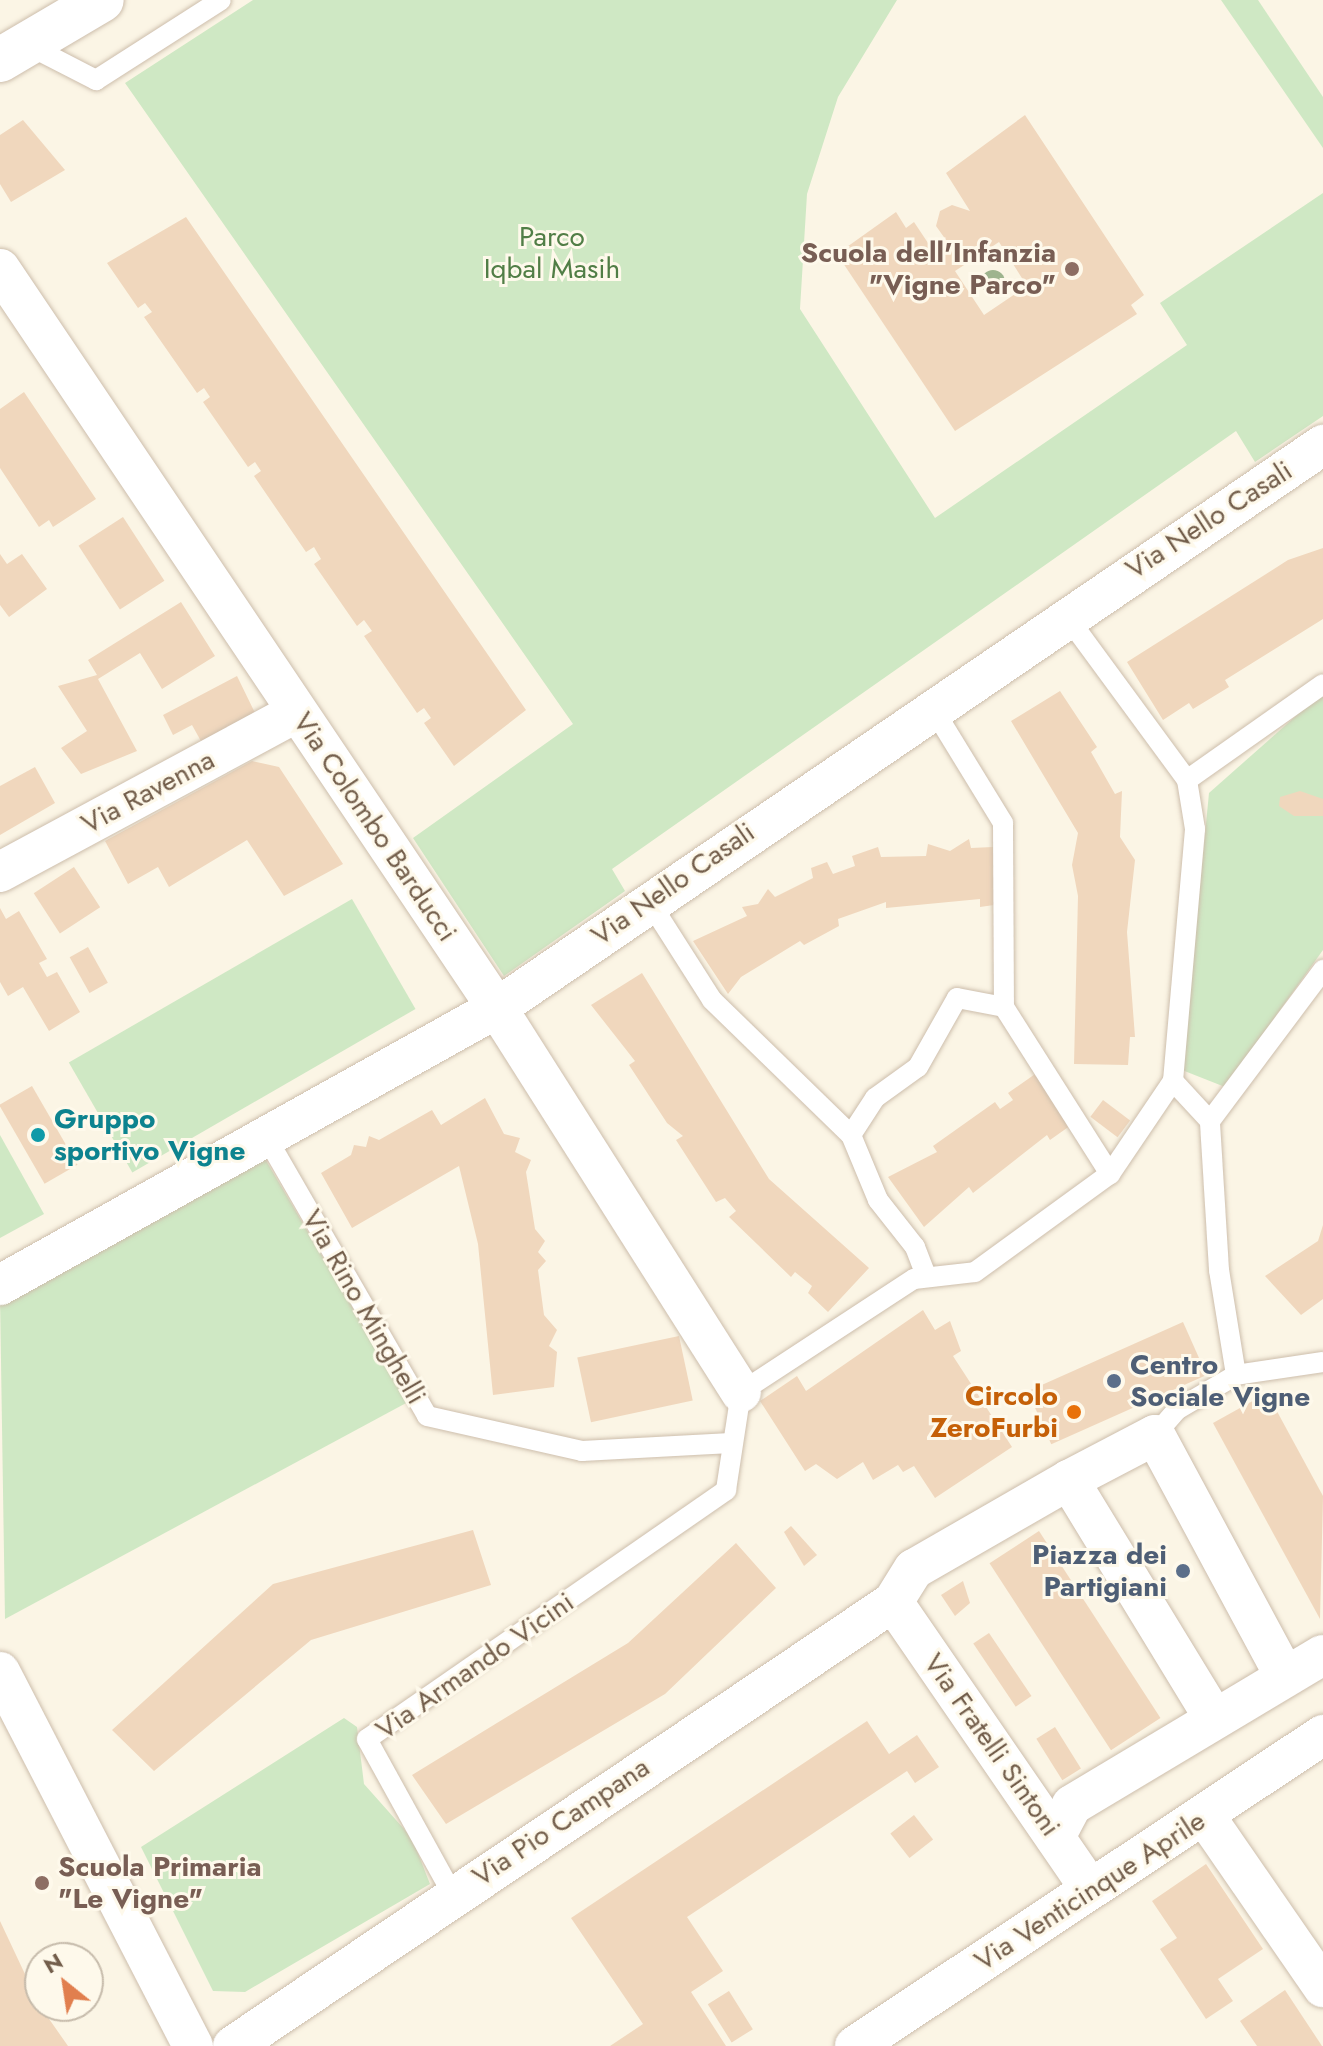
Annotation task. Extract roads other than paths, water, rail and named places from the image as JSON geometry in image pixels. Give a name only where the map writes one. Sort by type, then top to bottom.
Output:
[{"type":"street","points":[[13,52],[102,0]]},
{"type":"street","name":"Via Colombo Barducci","points":[[0,269],[497,1008],[741,1392]]},
{"type":"street","name":"Via Nello Casali","points":[[0,1285],[497,1008],[1066,615],[1323,445]]},
{"type":"street","name":"Via Ravenna","points":[[0,872],[297,712]]},
{"type":"street","points":[[893,1602],[914,1569],[1069,1480],[1155,1435],[1285,1676]]},
{"type":"street","points":[[1069,1480],[1214,1718]]},
{"type":"street","name":"Via Fratelli Sintoni","points":[[893,1602],[1090,1889]]},
{"type":"street","name":"Via Pio Campana","points":[[233,2046],[453,1895],[893,1602]]},
{"type":"street","points":[[1055,1837],[1072,1805],[1323,1655]]},
{"type":"street","points":[[0,1672],[193,2046]]},
{"type":"street","name":"Via Venticinque Aprile","points":[[855,2046],[908,2032],[1090,1889],[1205,1816],[1323,1735]]},
{"type":"street","points":[[1205,1816],[1323,1987]]},
{"type":"lane","points":[[13,52],[96,80],[221,0]]},
{"type":"lane","points":[[731,1443],[741,1392],[926,1276],[975,1272],[1110,1174],[1173,1081],[1195,829],[1187,780],[1066,615]]},
{"type":"lane","points":[[1187,780],[1323,684]]},
{"type":"lane","points":[[932,707],[1003,823],[1004,1007],[1110,1174]]},
{"type":"lane","points":[[649,901],[712,1000],[851,1135],[878,1200],[915,1247],[926,1276]]},
{"type":"lane","points":[[1210,1121],[1323,970]]},
{"type":"lane","points":[[851,1135],[875,1098],[918,1067],[957,998],[1004,1007]]},
{"type":"lane","points":[[1173,1081],[1210,1121],[1219,1270],[1236,1375]]},
{"type":"lane","name":"Via Rino Minghelli","points":[[265,1135],[427,1416],[582,1451],[731,1443]]},
{"type":"lane","points":[[1155,1435],[1178,1409],[1236,1375],[1323,1362]]},
{"type":"lane","name":"Via Armando Vicini","points":[[453,1895],[367,1739],[726,1490],[731,1443]]},
{"type":"place","name":"Scuola dell'Infanzia \"Vigne Parco\"","points":[[1072,269]]},
{"type":"place","name":"Gruppo sportivo Vigne","points":[[38,1135]]},
{"type":"place","name":"Centro Sociale Vigne","points":[[1114,1381]]},
{"type":"place","name":"Circolo ZeroFurbi","points":[[1074,1412]]},
{"type":"place","name":"Piazza dei Partigiani","points":[[1183,1571]]},
{"type":"place","name":"Scuola Primaria \"Le Vigne\"","points":[[42,1883]]},
{"type":"park label","name":"Parco Iqbal Masih","points":[[552,253]]}]
